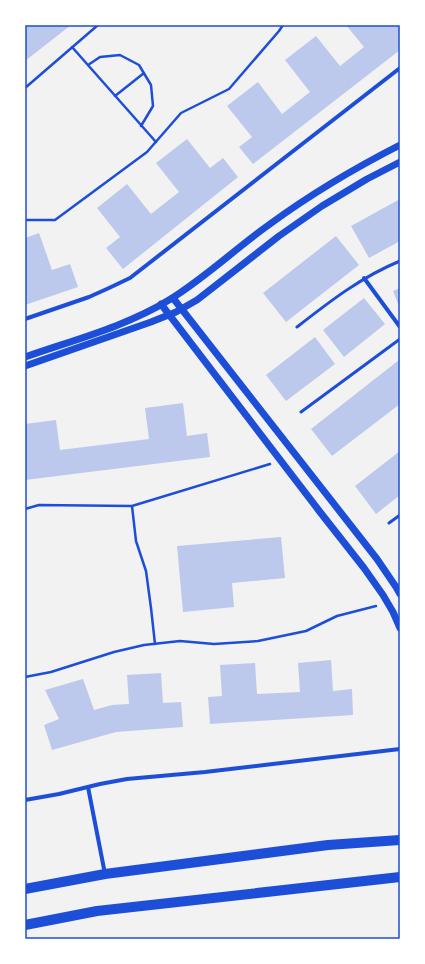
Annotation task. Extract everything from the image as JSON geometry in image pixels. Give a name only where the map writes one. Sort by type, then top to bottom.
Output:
[{"type":"main road","points":[[25,889],[105,874],[328,845],[400,840]]},
{"type":"main road","points":[[25,925],[97,911],[400,877]]},
{"type":"street","points":[[25,319],[89,297],[130,278],[400,68]]},
{"type":"street","points":[[25,357],[114,326],[147,312],[173,298],[187,289],[270,224],[314,194],[358,167],[400,145]]},
{"type":"street","points":[[25,366],[151,322],[169,315],[197,300],[279,236],[322,206],[367,179],[400,162]]},
{"type":"street","points":[[364,278],[400,327]]},
{"type":"street","points":[[173,298],[377,559],[400,594]]},
{"type":"street","points":[[161,304],[280,461],[364,568],[388,603],[400,628]]},
{"type":"street","points":[[25,800],[126,779],[205,772],[400,749]]},
{"type":"street","points":[[88,787],[105,874]]},
{"type":"lane","points":[[297,327],[329,302],[364,278],[400,261]]},
{"type":"lane","points":[[301,412],[400,339]]},
{"type":"lane","points":[[389,523],[400,515]]},
{"type":"path","points":[[25,88],[98,25]]},
{"type":"path","points":[[25,220],[55,220],[147,152],[181,113],[229,89],[280,31],[283,25]]},
{"type":"path","points":[[72,47],[156,142]]},
{"type":"path","points":[[88,65],[100,57],[120,55],[139,65],[151,85],[153,106],[141,126]]},
{"type":"path","points":[[115,96],[144,73]]},
{"type":"path","points":[[25,509],[40,505],[132,506],[280,461]]},
{"type":"path","points":[[132,506],[136,541],[146,571],[155,644]]},
{"type":"path","points":[[25,677],[51,672],[114,652],[144,645],[180,641],[214,644],[258,642],[306,631],[337,616],[388,603]]},
{"type":"building","points":[[25,25],[71,25],[25,61]]},
{"type":"building","points":[[346,25],[400,25],[400,50],[253,164],[239,147],[252,137],[227,106],[258,82],[282,114],[310,92],[285,60],[316,36],[340,66],[364,47]]},
{"type":"building","points":[[187,139],[210,168],[223,158],[238,177],[123,269],[106,248],[120,237],[97,208],[127,184],[151,214],[179,192],[156,163]]},
{"type":"building","points":[[400,199],[400,241],[369,258],[351,226]]},
{"type":"building","points":[[39,233],[52,270],[70,264],[78,287],[25,305],[25,238]]},
{"type":"building","points":[[336,236],[359,265],[286,322],[263,293]]},
{"type":"building","points":[[400,288],[400,309],[393,291]]},
{"type":"building","points":[[364,298],[385,324],[344,357],[323,330]]},
{"type":"building","points":[[315,337],[335,364],[286,401],[266,375]]},
{"type":"building","points":[[399,360],[400,404],[332,456],[311,429]]},
{"type":"building","points":[[183,403],[187,436],[207,433],[210,457],[25,480],[25,424],[56,420],[60,450],[149,439],[145,408]]},
{"type":"building","points":[[400,451],[400,495],[376,514],[355,486]]},
{"type":"building","points":[[281,537],[285,578],[232,583],[234,607],[183,612],[177,546]]},
{"type":"building","points":[[331,660],[333,691],[352,689],[353,715],[210,724],[208,697],[222,696],[220,665],[255,663],[257,694],[300,692],[298,663]]},
{"type":"building","points":[[161,673],[163,703],[181,702],[183,727],[116,732],[52,750],[44,725],[59,719],[45,690],[83,679],[94,710],[112,705],[129,704],[127,675]]}]
